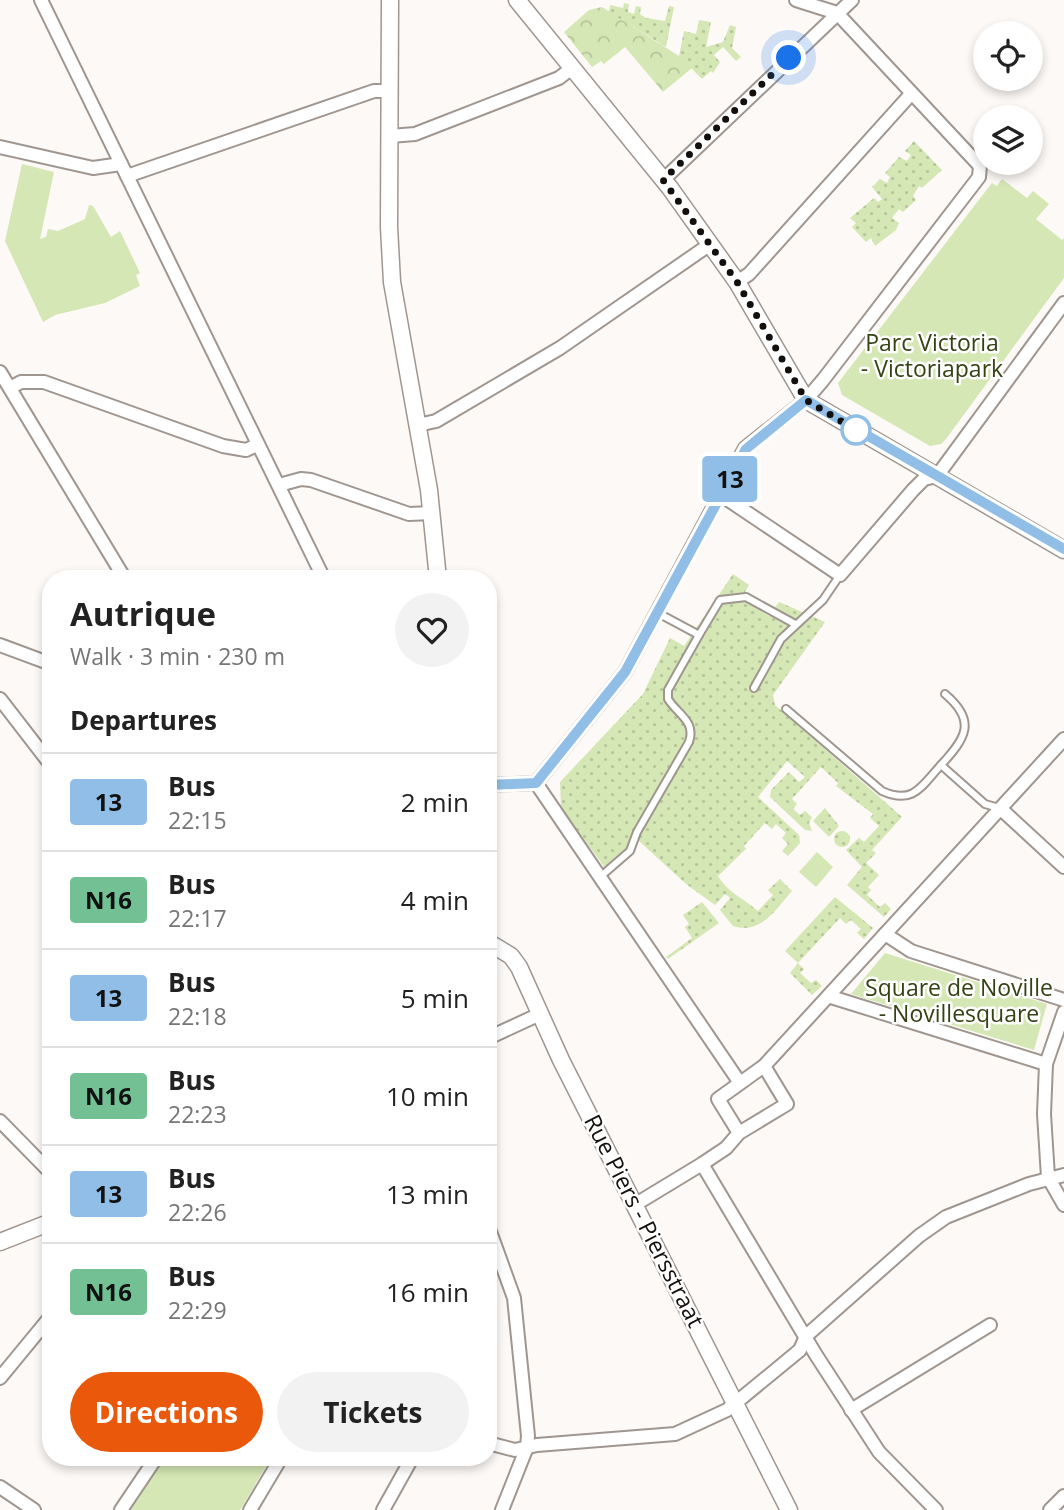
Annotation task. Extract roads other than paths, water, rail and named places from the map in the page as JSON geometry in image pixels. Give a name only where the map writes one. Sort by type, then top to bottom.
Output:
[{"type":"street","points":[[41,0],[320,570]]},
{"type":"street","points":[[390,0],[392,282],[432,513],[437,570]]},
{"type":"street","points":[[517,0],[663,180],[737,282],[806,400],[1064,550]]},
{"type":"street","points":[[497,785],[536,783],[625,672],[746,449],[806,400],[979,177],[980,166],[837,13],[821,5],[796,0]]},
{"type":"street","points":[[663,180],[852,0]]},
{"type":"street","points":[[390,136],[415,134],[559,78],[572,68]]},
{"type":"street","points":[[0,147],[93,168],[124,170],[374,91],[390,91]]},
{"type":"street","points":[[737,282],[749,274],[911,94]]},
{"type":"street","points":[[418,425],[436,421],[560,348],[709,245]]},
{"type":"street","points":[[721,495],[840,575],[924,479],[937,476],[1064,303]]},
{"type":"street","points":[[0,372],[120,570]]},
{"type":"street","points":[[10,388],[21,382],[44,383],[223,446],[246,450],[257,445]]},
{"type":"street","points":[[279,485],[301,479],[311,480],[409,514],[432,513]]},
{"type":"street","points":[[0,645],[42,661]]},
{"type":"street","points":[[0,699],[42,753]]},
{"type":"street","points":[[739,1133],[718,1100],[764,1066],[831,997],[885,934],[1064,739]]},
{"type":"street","points":[[536,783],[598,878],[740,1083]]},
{"type":"street","points":[[1001,809],[1064,867]]},
{"type":"street","points":[[885,934],[911,951],[1064,1000]]},
{"type":"street","name":"Rue Piers - Piersstraat","points":[[497,947],[511,956],[519,967],[540,1014],[789,1510]]},
{"type":"street","points":[[831,997],[1046,1064]]},
{"type":"street","points":[[1064,1012],[1046,1064],[1044,1114],[1048,1177],[1064,1205]]},
{"type":"street","points":[[497,1033],[540,1014]]},
{"type":"street","points":[[636,1204],[702,1164],[739,1133],[787,1104],[764,1066]]},
{"type":"street","points":[[0,1121],[42,1164]]},
{"type":"street","points":[[702,1164],[879,1452],[936,1510]]},
{"type":"street","points":[[497,1445],[515,1450],[675,1434],[702,1424],[736,1402],[800,1350],[806,1336],[919,1236],[946,1217],[1048,1177],[1064,1175]]},
{"type":"street","points":[[0,1242],[42,1226]]},
{"type":"street","points":[[497,1251],[514,1298],[527,1447],[502,1510]]},
{"type":"street","points":[[851,1410],[990,1325]]},
{"type":"street","points":[[0,1378],[42,1327]]},
{"type":"street","points":[[121,1510],[151,1466]]},
{"type":"street","points":[[250,1510],[276,1466]]},
{"type":"street","points":[[383,1510],[408,1466]]},
{"type":"street","points":[[0,1487],[34,1510]]},
{"type":"street","points":[[1051,1510],[1064,1496]]},
{"type":"lane","points":[[754,688],[781,639],[794,624],[823,600],[840,575]]},
{"type":"lane","points":[[598,878],[630,851],[637,832],[689,741],[692,732],[690,722],[668,699],[668,690],[720,600],[746,597],[794,624]]},
{"type":"lane","points":[[658,613],[699,635]]},
{"type":"lane","points":[[786,709],[882,791],[895,797],[912,795],[963,738],[966,722],[959,706],[944,694]]},
{"type":"lane","points":[[941,765],[985,804],[1001,809]]},
{"type":"park label","name":"Parc Victoria - Victoriapark","points":[[932,356]]},
{"type":"park label","name":"Square de Noville - Novillesquare","points":[[959,1001]]}]
